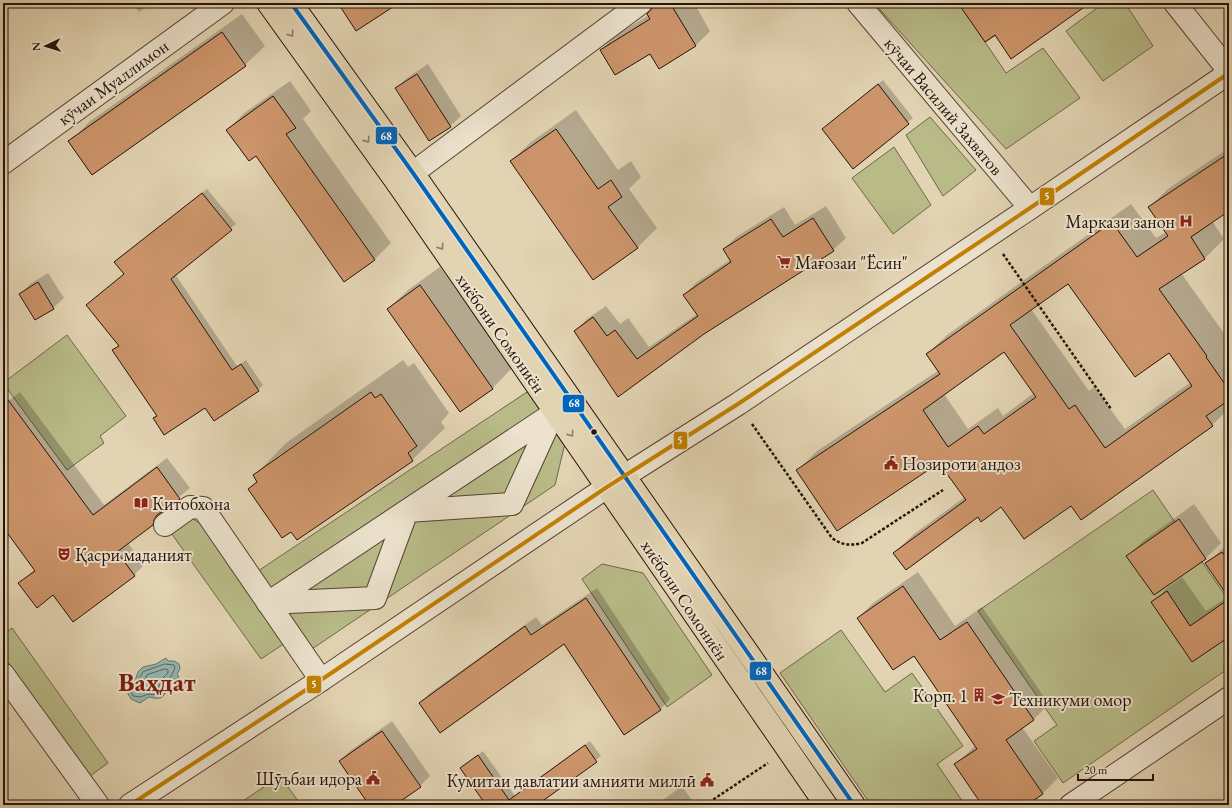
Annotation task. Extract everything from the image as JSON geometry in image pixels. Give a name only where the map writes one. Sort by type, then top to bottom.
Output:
[{"type":"highway","name":"хиёбони Сомониён","points":[[268,3],[405,179]]},
{"type":"highway","name":"хиёбони Сомониён","points":[[291,3],[405,179],[560,408],[616,481],[854,805]]},
{"type":"highway","name":"хиёбони Сомониён","points":[[616,481],[826,805]]},
{"type":"street","name":"кӯчаи Муаллимон","points":[[3,163],[223,3]]},
{"type":"street","points":[[405,179],[641,3]]},
{"type":"street","name":"кӯчаи Василий Захватов","points":[[858,3],[1030,208]]},
{"type":"street","points":[[130,805],[321,680],[616,481],[738,404],[1229,72],[1175,3]]},
{"type":"street","points":[[407,511],[512,504],[560,408]]},
{"type":"street","points":[[268,603],[560,408]]},
{"type":"street","points":[[165,524],[190,507],[203,508],[321,680]]},
{"type":"street","points":[[268,603],[375,598],[407,511]]},
{"type":"street","points":[[3,674],[98,805]]},
{"type":"street","points":[[1072,805],[1229,698]]},
{"type":"path","points":[[990,235],[1111,409]]},
{"type":"path","points":[[738,404],[832,538],[839,542],[854,545],[862,543],[944,490]]},
{"type":"path","points":[[705,805],[767,764]]},
{"type":"green space","points":[[874,3],[1045,3],[985,42],[1006,73],[1043,48],[1080,98],[1006,149]]},
{"type":"green space","points":[[1095,3],[1125,3],[1153,46],[1103,81],[1066,31],[1097,8]]},
{"type":"green space","points":[[930,117],[976,170],[943,196],[906,135]]},
{"type":"green space","points":[[894,147],[931,205],[893,234],[852,178]]},
{"type":"green space","points":[[67,335],[126,416],[100,436],[104,443],[67,470],[3,383]]},
{"type":"green space","points":[[536,386],[567,435],[555,485],[306,653],[252,575]]},
{"type":"green space","points":[[1153,490],[1229,601],[1229,668],[1063,783],[1034,741],[1057,725],[978,611]]},
{"type":"green space","points":[[188,516],[211,530],[288,641],[261,659],[169,530]]},
{"type":"green space","points":[[602,564],[643,573],[712,675],[667,707],[582,579]]},
{"type":"green space","points":[[12,628],[108,763],[90,776],[3,656],[3,635]]},
{"type":"green space","points":[[841,630],[885,692],[912,673],[963,746],[937,764],[965,805],[871,805],[780,673]]},
{"type":"green space","points":[[280,776],[301,805],[237,805]]},
{"type":"water","points":[[166,658],[168,661],[174,661],[179,664],[180,669],[177,674],[179,677],[172,682],[164,695],[159,698],[149,697],[140,703],[131,699],[127,692],[129,686],[128,684],[136,678],[138,672],[143,667],[156,664]]},
{"type":"building","points":[[338,3],[399,3],[356,31]]},
{"type":"building","points":[[659,3],[670,3],[696,46],[659,69],[650,54],[615,75],[600,50],[650,19],[647,14]]},
{"type":"building","points":[[958,3],[1090,3],[1011,59],[995,35],[985,42]]},
{"type":"building","points":[[222,32],[246,66],[92,175],[68,141]]},
{"type":"building","points":[[417,74],[451,127],[429,141],[395,88]]},
{"type":"building","points":[[878,84],[909,124],[853,169],[822,129]]},
{"type":"building","points":[[273,96],[296,128],[286,134],[375,260],[344,282],[256,156],[249,161],[226,130]]},
{"type":"building","points":[[556,129],[598,189],[611,180],[622,197],[608,207],[638,248],[593,280],[510,161]]},
{"type":"building","points":[[1229,153],[1229,211],[1191,237],[1205,259],[1159,289],[1207,356],[1206,357],[1229,390],[1229,400],[1206,416],[1213,426],[1081,520],[1071,506],[1024,539],[1001,507],[981,522],[978,517],[906,570],[893,553],[966,500],[939,463],[837,531],[796,470],[940,374],[926,354],[1112,222],[1137,257],[1168,236],[1148,207]],"holes":[[[1068,284],[1135,377],[1169,353],[1192,386],[1105,448],[1075,405],[1069,409],[1010,325]],[[1004,352],[1036,397],[984,434],[978,426],[948,447],[923,410]]]},
{"type":"building","points":[[202,193],[232,230],[171,279],[232,370],[241,364],[259,391],[214,421],[205,408],[164,435],[153,418],[157,416],[112,350],[119,346],[86,305],[124,274],[114,262]]},
{"type":"building","points":[[813,218],[834,251],[704,334],[618,397],[574,331],[593,317],[607,336],[615,330],[637,359],[698,316],[683,295],[731,262],[723,249],[771,219],[783,237]]},
{"type":"building","points":[[38,282],[54,309],[35,320],[19,294]]},
{"type":"building","points":[[420,285],[493,389],[460,412],[387,309]]},
{"type":"building","points":[[371,392],[375,398],[381,394],[417,446],[408,453],[413,461],[297,540],[291,532],[282,538],[248,489],[257,482],[253,475]]},
{"type":"building","points":[[3,393],[93,515],[157,467],[180,499],[157,515],[153,525],[117,552],[135,576],[73,622],[53,595],[37,608],[18,583],[35,571],[3,527]]},
{"type":"building","points":[[1179,519],[1206,559],[1154,595],[1126,556]]},
{"type":"building","points":[[1222,552],[1229,562],[1229,598],[1205,563]]},
{"type":"building","name":"Корп. 1","points":[[903,586],[940,640],[967,622],[1034,720],[1006,740],[1043,794],[1027,805],[982,805],[954,764],[977,749],[914,656],[893,670],[857,618]]},
{"type":"building","points":[[1167,591],[1190,626],[1229,599],[1229,637],[1192,662],[1151,602]]},
{"type":"building","points":[[586,598],[661,710],[624,735],[564,644],[440,733],[419,703],[525,626],[531,635]]},
{"type":"building","points":[[382,731],[421,787],[395,805],[369,805],[339,761]]},
{"type":"building","points":[[585,745],[597,762],[537,805],[486,805],[460,768],[478,755],[509,800]]},
{"type":"transit line","name":"68","points":[[291,3],[413,173],[854,805]]},
{"type":"transit line","name":"5","points":[[130,805],[321,680],[607,487],[738,404],[1229,73]]},
{"type":"place","name":"Маркази занон","points":[[1186,221]]},
{"type":"place","name":"Мағозаи \"Ёсин\"","points":[[784,262]]},
{"type":"place","name":"Нозироти андоз","points":[[891,463]]},
{"type":"place","name":"Китобхона","points":[[141,503]]},
{"type":"place","name":"Қасри маданият","points":[[64,554]]},
{"type":"place","name":"Корп. 1","points":[[979,695]]},
{"type":"place","name":"Техникуми омор","points":[[998,699]]},
{"type":"place","name":"Шӯъбаи идора","points":[[373,778]]},
{"type":"place","name":"Кумитаи давлатии амнияти миллӣ","points":[[707,780]]},
{"type":"district","name":"Ваҳдат","points":[[157,682]]}]
